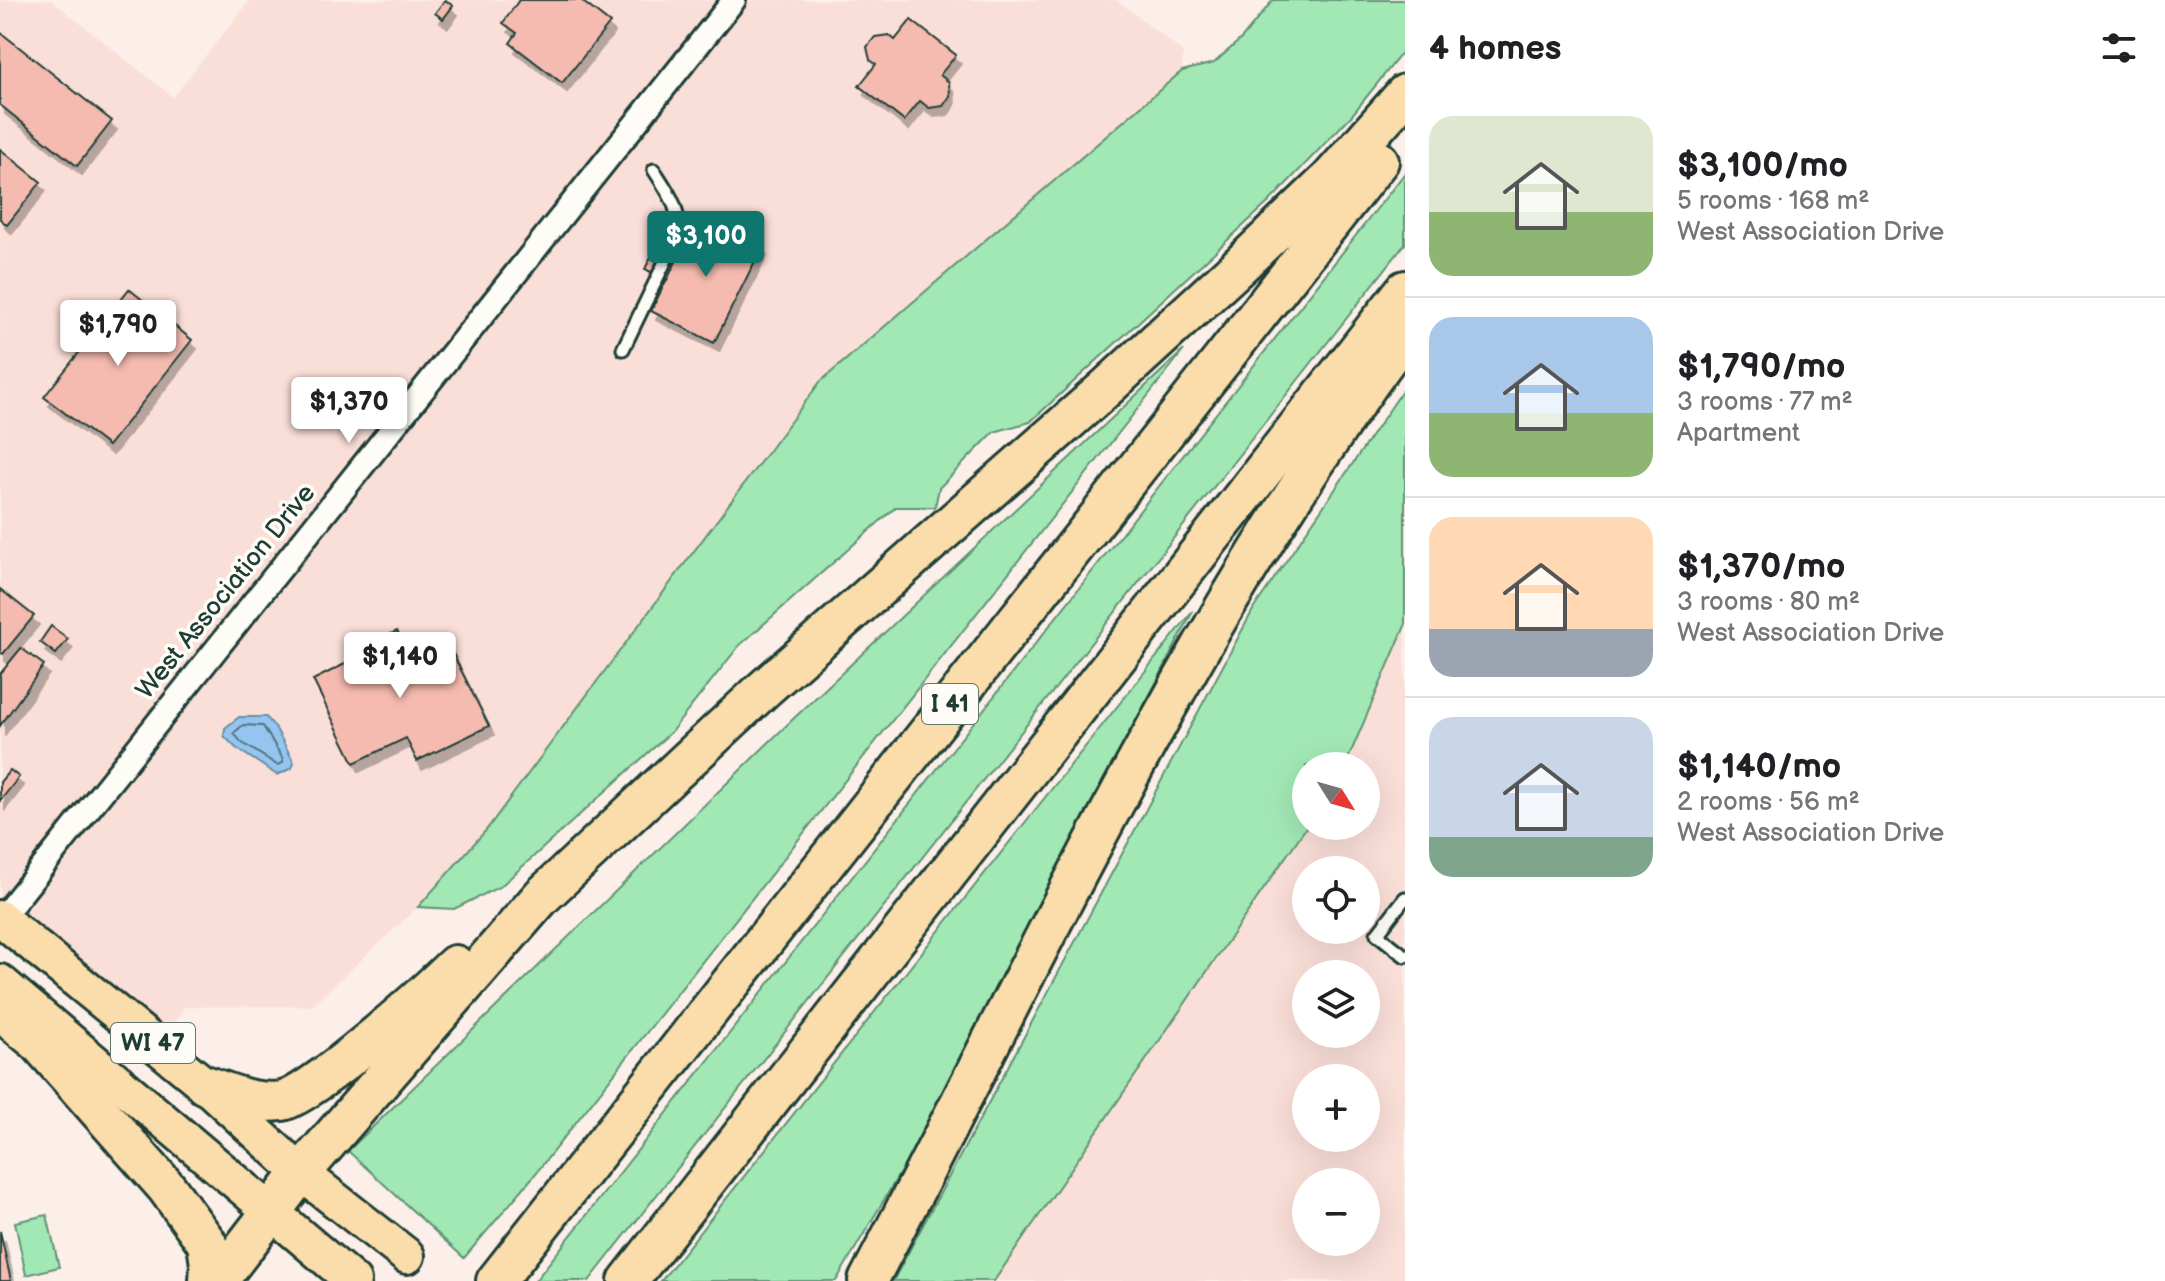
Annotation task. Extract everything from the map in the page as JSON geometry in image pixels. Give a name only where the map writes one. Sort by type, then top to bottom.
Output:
[{"type":"highway","points":[[218,1281],[301,1173],[542,896],[765,688],[1095,398],[1237,268],[1329,180],[1405,94]]},
{"type":"highway","name":"I 41","points":[[496,1281],[1405,127]]},
{"type":"highway","points":[[628,1281],[1405,290]]},
{"type":"highway","points":[[868,1281],[1107,819],[1212,626],[1315,460],[1405,334]]},
{"type":"highway","points":[[205,1085],[257,1103],[292,1097],[312,1085],[393,1021],[474,947],[542,896]]},
{"type":"highway","points":[[0,1011],[38,1042],[167,1188],[207,1243],[209,1281]]},
{"type":"main road","name":"WI 47","points":[[0,919],[205,1085],[301,1173],[407,1256]]},
{"type":"main road","name":"WI 47","points":[[0,982],[353,1281]]},
{"type":"street","name":"West Association Drive","points":[[0,919],[734,0]]},
{"type":"lane","points":[[623,349],[677,237],[680,221],[674,200],[654,170]]},
{"type":"lane","points":[[1405,898],[1377,934],[1405,956]]},
{"type":"shaded area","points":[[0,0],[51,0],[173,97],[250,0],[1117,0],[1183,52],[1182,71],[418,907],[312,1006],[185,1007],[167,1033],[0,900]]},
{"type":"shaded area","points":[[1405,626],[1405,1281],[994,1281],[1297,840],[1380,840],[1380,752],[1351,752]]},
{"type":"green space","points":[[1273,0],[1405,0],[1405,49],[1352,115],[1269,202],[1030,422],[994,432],[939,488],[935,507],[896,507],[739,646],[671,732],[501,886],[454,909],[418,907],[487,829],[820,382],[1182,71],[1214,63],[1242,38]]},
{"type":"green space","points":[[1405,173],[1405,244],[589,1281],[535,1281]]},
{"type":"green space","points":[[1184,350],[532,1178],[464,1258],[348,1151],[791,721]]},
{"type":"green space","points":[[1405,387],[1405,626],[1351,752],[1292,752],[1292,840],[1297,840],[994,1281],[893,1281],[1254,608]]},
{"type":"green space","points":[[1193,611],[940,1105],[836,1281],[661,1281]]},
{"type":"green space","points":[[47,1215],[59,1267],[26,1275],[15,1222]]},
{"type":"water","points":[[239,717],[266,717],[294,762],[292,768],[277,775],[236,748],[224,736],[225,728]]},
{"type":"building","points":[[445,0],[453,6],[443,19],[435,13]]},
{"type":"building","points":[[519,0],[584,0],[610,23],[562,83],[510,43],[517,33],[503,23]]},
{"type":"building","points":[[911,20],[956,55],[940,75],[949,82],[950,96],[943,106],[929,108],[920,101],[904,121],[859,86],[876,64],[870,60],[867,47],[875,37],[889,35],[895,40]]},
{"type":"building","points":[[0,32],[112,121],[77,166],[0,105]]},
{"type":"building","points":[[0,149],[41,182],[7,225],[0,219]]},
{"type":"building","points":[[699,215],[762,247],[714,343],[651,311]]},
{"type":"building","points":[[661,236],[683,247],[667,280],[645,269]]},
{"type":"building","points":[[129,289],[192,340],[108,446],[44,397]]},
{"type":"building","points":[[0,589],[34,616],[3,654],[0,652]]},
{"type":"building","points":[[51,626],[68,639],[56,654],[40,642]]},
{"type":"building","points":[[397,631],[411,659],[447,642],[489,726],[417,761],[406,738],[354,763],[313,680],[365,654],[362,648]]},
{"type":"building","points":[[21,648],[44,665],[0,726],[0,674]]},
{"type":"building","points":[[10,770],[19,777],[0,801],[0,782]]},
{"type":"building","points":[[0,1231],[11,1281],[0,1281]]}]
